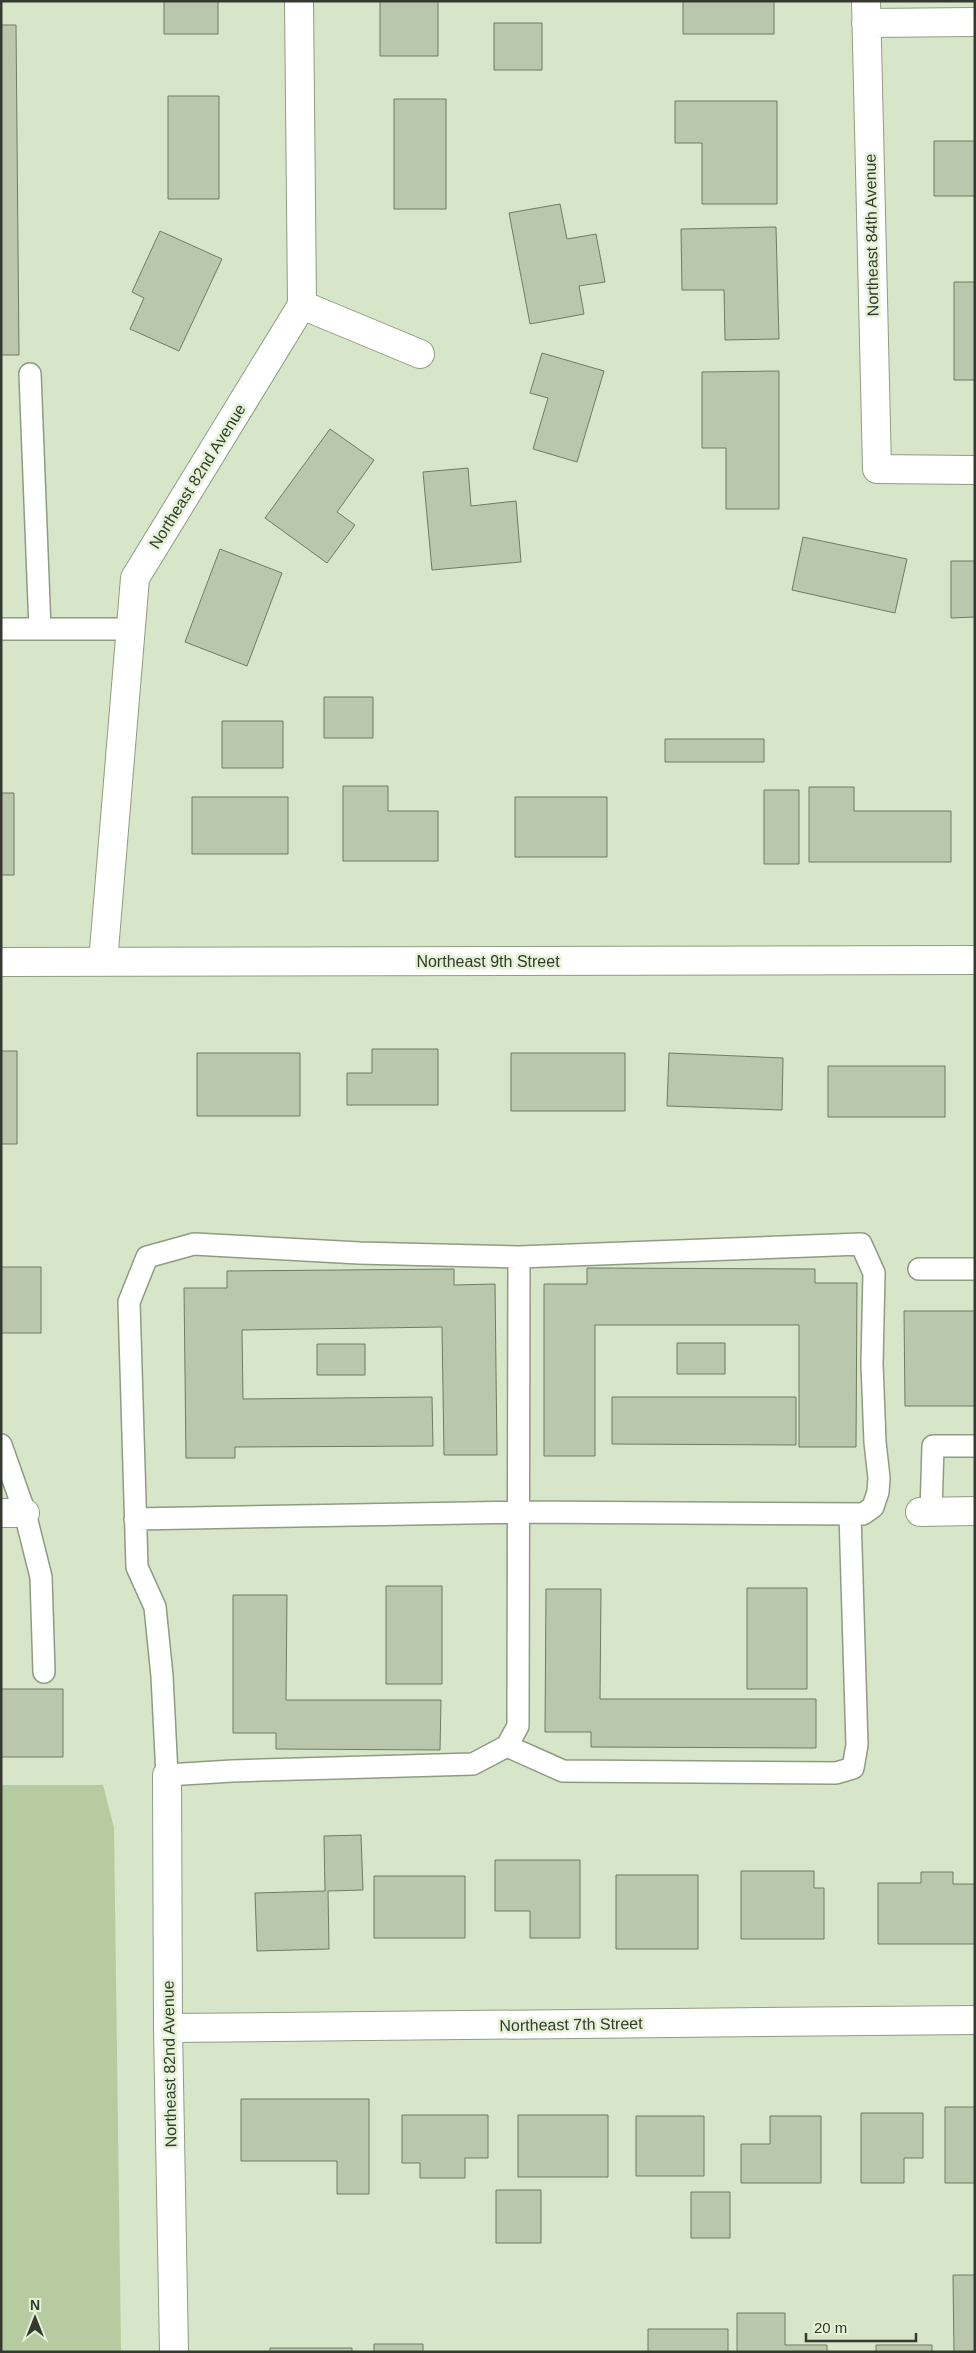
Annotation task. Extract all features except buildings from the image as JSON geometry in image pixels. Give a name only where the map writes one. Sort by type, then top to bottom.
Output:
[{"type":"street","points":[[299,1],[302,305],[420,354]]},
{"type":"street","points":[[866,12],[975,22]]},
{"type":"street","name":"Northeast 84th Avenue","points":[[866,12],[877,469],[975,470]]},
{"type":"street","name":"Northeast 82nd Avenue","points":[[103,962],[134,578],[302,305]]},
{"type":"street","name":"Northeast 9th Street","points":[[1,962],[975,960]]},
{"type":"street","points":[[926,1512],[975,1511]]},
{"type":"street","name":"Northeast 82nd Avenue","points":[[167,1776],[168,2028],[174,2352]]},
{"type":"street","name":"Northeast 7th Street","points":[[168,2028],[975,2020]]},
{"type":"lane","points":[[30,374],[40,629]]},
{"type":"lane","points":[[1,629],[130,629]]},
{"type":"lane","points":[[135,1519],[518,1512],[863,1514],[873,1507],[878,1492],[879,1478],[875,1442],[872,1364],[874,1273],[861,1244],[519,1257],[359,1253],[194,1244],[147,1257],[128,1302],[135,1519],[137,1567],[155,1607],[162,1676],[167,1776],[232,1771],[473,1764],[507,1746],[518,1726],[518,1512],[519,1257]]},
{"type":"lane","points":[[919,1269],[975,1268]]},
{"type":"lane","points":[[1,1445],[13,1513],[41,1577],[44,1672]]},
{"type":"lane","points":[[926,1512],[933,1446],[975,1446]]},
{"type":"lane","points":[[507,1746],[563,1771],[836,1773],[853,1768],[857,1745],[850,1514]]},
{"type":"green space","points":[[1,1785],[103,1785],[114,1828],[121,2352],[1,2352]]}]
